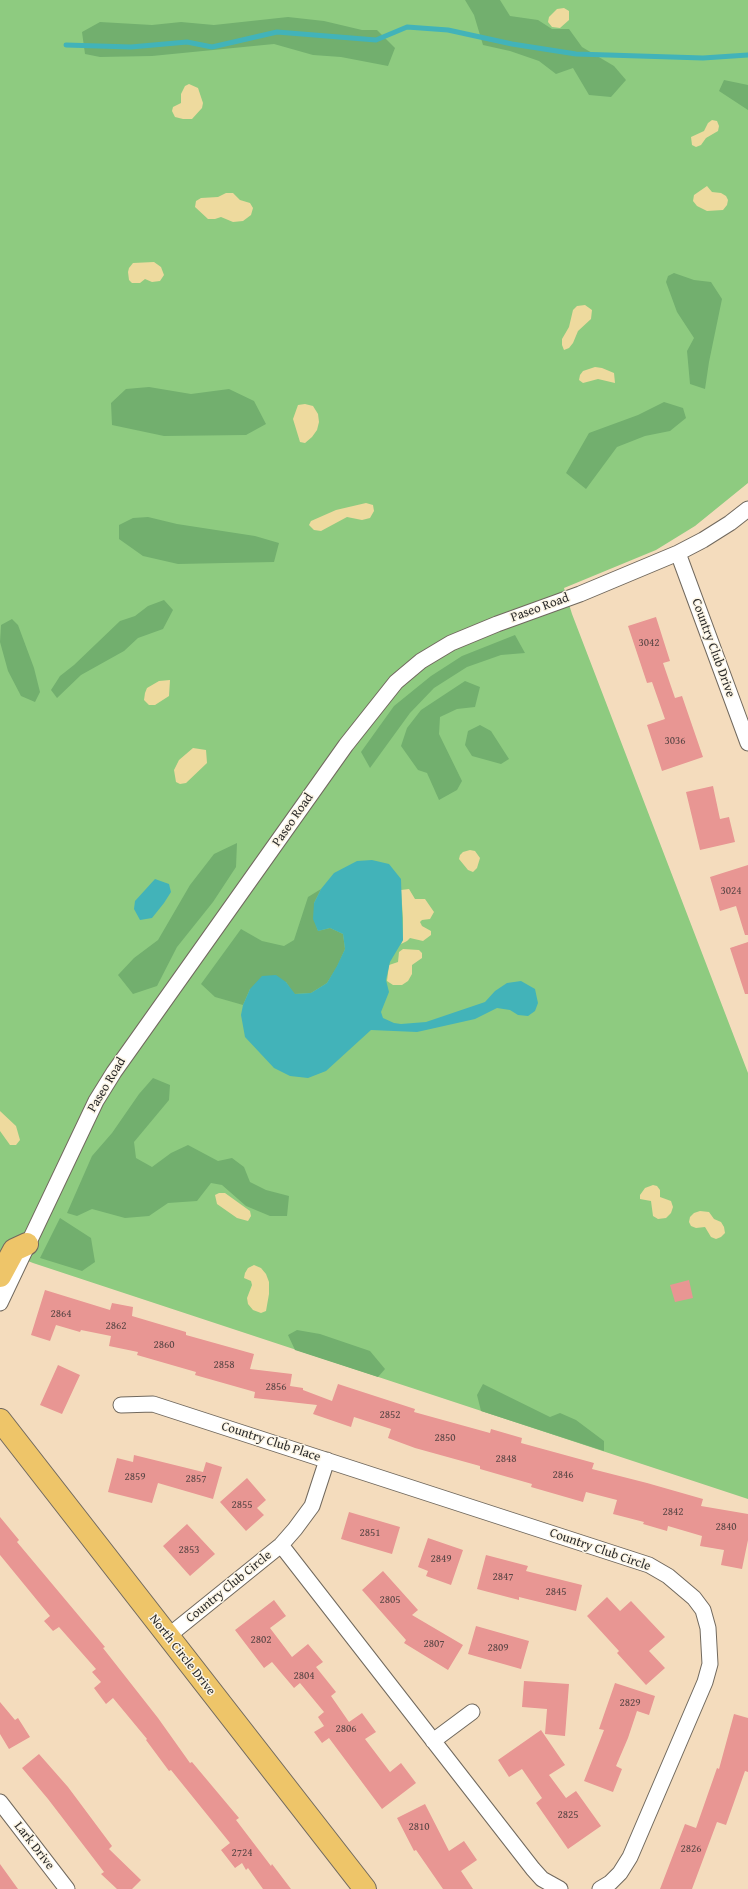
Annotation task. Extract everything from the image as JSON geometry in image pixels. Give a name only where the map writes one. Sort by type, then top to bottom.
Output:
[{"type":"main road","points":[[0,1276],[14,1250],[27,1244]]},
{"type":"main road","name":"North Circle Drive","points":[[0,1420],[365,1889]]},
{"type":"street","name":"Paseo Road","points":[[0,1303],[96,1101],[114,1072],[346,745],[396,682],[421,661],[467,636],[580,594],[678,553],[714,533],[748,509]]},
{"type":"street","name":"Country Club Drive","points":[[678,553],[748,744]]},
{"type":"street","name":"Country Club Place","points":[[121,1404],[153,1404],[327,1460],[312,1506],[281,1545]]},
{"type":"street","name":"Country Club Circle","points":[[327,1460],[649,1565],[668,1576],[681,1586],[694,1598],[703,1610],[708,1628],[710,1646],[710,1664],[705,1682],[630,1858],[620,1873],[610,1883],[600,1889]]},
{"type":"street","name":"Country Club Circle","points":[[168,1637],[281,1545],[533,1869],[542,1879],[560,1889]]},
{"type":"street","points":[[434,1741],[472,1712]]},
{"type":"street","name":"Lark Drive","points":[[0,1802],[67,1889]]},
{"type":"green space","points":[[0,0],[748,0],[748,483],[695,526],[656,550],[564,588],[572,614],[748,1073],[748,1499],[33,1263],[8,1253],[0,1267]]},
{"type":"green space","points":[[465,0],[500,0],[510,16],[538,20],[552,29],[569,29],[582,47],[614,66],[626,80],[611,97],[589,95],[573,68],[556,74],[539,61],[510,51],[483,45],[474,15]]},
{"type":"green space","points":[[288,17],[324,21],[362,30],[377,30],[395,48],[388,66],[341,57],[313,55],[274,44],[152,56],[100,57],[85,54],[82,32],[100,22],[152,25],[181,22],[214,25]]},
{"type":"green space","points":[[724,80],[748,85],[748,110],[719,91]]},
{"type":"green space","points":[[674,273],[694,280],[711,282],[722,299],[705,389],[690,384],[687,351],[694,338],[677,312],[666,282],[668,276]]},
{"type":"green space","points":[[149,387],[191,394],[229,389],[254,401],[266,424],[246,435],[164,436],[112,425],[111,403],[126,389]]},
{"type":"green space","points":[[664,402],[683,408],[686,418],[670,431],[645,436],[617,447],[586,489],[566,473],[589,433],[638,415]]},
{"type":"green space","points":[[148,517],[177,524],[255,536],[279,543],[274,562],[178,564],[143,556],[119,539],[119,525],[133,518]]},
{"type":"green space","points":[[164,600],[173,610],[163,629],[138,638],[124,651],[81,675],[57,698],[51,690],[60,676],[74,665],[120,621],[135,616],[148,606]]},
{"type":"green space","points":[[12,619],[18,625],[34,668],[40,692],[35,702],[21,696],[8,671],[0,642],[1,625]]},
{"type":"green space","points":[[515,635],[525,653],[501,655],[467,667],[434,688],[410,713],[370,768],[361,752],[394,706],[431,676],[462,656]]},
{"type":"green space","points":[[465,681],[480,687],[475,707],[457,709],[440,717],[439,734],[462,781],[457,790],[439,800],[427,773],[418,770],[401,746],[407,728],[421,710]]},
{"type":"green space","points":[[480,725],[491,731],[509,759],[501,764],[472,756],[465,745],[468,731]]},
{"type":"green space","points":[[237,843],[236,867],[213,902],[177,947],[157,986],[133,994],[118,975],[134,958],[158,940],[190,885],[214,854]]},
{"type":"green space","points":[[321,889],[314,903],[314,919],[318,931],[330,928],[343,934],[345,949],[337,967],[327,983],[311,993],[294,994],[286,982],[250,989],[243,1005],[215,997],[201,984],[241,929],[262,941],[284,946],[294,940],[308,897]]},
{"type":"green space","points":[[153,1078],[170,1085],[169,1100],[134,1142],[136,1158],[152,1167],[171,1153],[188,1145],[218,1161],[232,1158],[244,1167],[250,1182],[266,1190],[289,1196],[287,1216],[270,1216],[246,1206],[222,1185],[211,1183],[197,1201],[168,1203],[149,1216],[125,1218],[92,1209],[77,1216],[67,1213],[92,1156],[112,1133],[139,1094]]},
{"type":"green space","points":[[60,1218],[91,1238],[95,1262],[82,1271],[40,1258]]},
{"type":"green space","points":[[297,1330],[320,1334],[370,1351],[385,1369],[378,1377],[295,1350],[288,1335]]},
{"type":"green space","points":[[483,1384],[550,1417],[560,1413],[576,1420],[604,1441],[604,1451],[481,1411],[477,1395]]},
{"type":"sand","points":[[564,8],[569,11],[569,20],[560,28],[552,27],[548,22],[549,17],[557,9]]},
{"type":"sand","points":[[189,84],[198,88],[203,103],[202,108],[192,119],[175,117],[172,111],[173,107],[181,103],[181,94],[185,86]]},
{"type":"sand","points":[[712,120],[717,121],[719,126],[718,131],[706,138],[701,145],[696,147],[692,145],[691,137],[704,131],[708,123]]},
{"type":"sand","points":[[707,186],[712,192],[721,193],[726,196],[728,200],[727,205],[723,210],[707,211],[697,206],[693,201],[694,195]]},
{"type":"sand","points":[[226,193],[233,193],[240,200],[250,203],[253,208],[251,215],[243,221],[233,222],[221,217],[208,219],[195,207],[196,201],[201,198],[218,197]]},
{"type":"sand","points":[[154,262],[161,267],[164,275],[160,281],[152,282],[145,279],[140,283],[132,283],[129,280],[128,272],[133,263]]},
{"type":"sand","points":[[585,305],[592,310],[591,319],[578,331],[569,348],[564,350],[562,339],[569,327],[573,310],[577,306]]},
{"type":"sand","points":[[595,367],[614,373],[615,383],[598,379],[583,383],[579,380],[583,371]]},
{"type":"sand","points":[[305,404],[313,406],[318,414],[319,422],[317,430],[305,443],[300,442],[293,419],[298,405]]},
{"type":"sand","points":[[366,503],[373,505],[374,511],[370,518],[362,520],[347,517],[321,531],[314,530],[309,525],[311,521],[336,510]]},
{"type":"sand","points":[[170,680],[169,696],[155,705],[149,705],[144,700],[147,688],[159,681]]},
{"type":"sand","points":[[193,748],[206,750],[207,763],[186,783],[180,784],[176,782],[174,770],[179,760]]},
{"type":"sand","points":[[470,850],[475,851],[480,858],[477,868],[473,872],[468,870],[459,859],[463,852]]},
{"type":"sand","points":[[409,889],[415,899],[425,899],[434,912],[430,919],[422,920],[420,922],[422,926],[431,931],[431,935],[423,941],[410,938],[401,944],[403,940],[403,918],[401,890]]},
{"type":"sand","points":[[403,949],[419,950],[422,953],[422,958],[412,965],[412,974],[408,981],[402,985],[393,985],[387,981],[389,965],[398,962],[399,952]]},
{"type":"sand","points":[[0,1111],[16,1126],[20,1140],[16,1145],[10,1145],[0,1131]]},
{"type":"sand","points":[[653,1185],[657,1186],[660,1190],[660,1197],[671,1201],[673,1207],[671,1213],[666,1218],[658,1219],[653,1216],[651,1201],[640,1199],[640,1195],[645,1188]]},
{"type":"sand","points":[[225,1193],[250,1211],[251,1216],[248,1221],[237,1218],[217,1204],[215,1195]]},
{"type":"sand","points":[[700,1211],[709,1212],[714,1219],[721,1222],[725,1233],[721,1237],[716,1239],[711,1237],[705,1227],[696,1228],[691,1226],[689,1222],[690,1217],[694,1213]]},
{"type":"sand","points":[[254,1265],[261,1268],[266,1274],[269,1282],[269,1294],[266,1311],[261,1313],[253,1310],[248,1304],[247,1298],[252,1285],[251,1281],[244,1278],[248,1268]]},
{"type":"water","points":[[372,860],[389,864],[401,879],[403,940],[390,962],[386,980],[389,992],[381,1012],[383,1018],[394,1023],[401,1024],[426,1022],[485,1002],[495,991],[507,983],[521,981],[535,989],[538,1003],[535,1011],[528,1016],[518,1015],[510,1010],[497,1008],[475,1019],[417,1032],[371,1030],[326,1071],[308,1078],[290,1076],[274,1068],[245,1037],[241,1015],[243,1005],[250,989],[262,976],[276,975],[286,982],[295,994],[311,993],[327,983],[345,949],[343,934],[330,928],[318,931],[313,919],[314,903],[321,889],[334,873],[357,861]]},
{"type":"water","points":[[155,879],[169,884],[171,892],[152,918],[140,920],[134,909],[135,901]]},
{"type":"building","points":[[656,617],[670,661],[663,663],[675,698],[682,696],[703,757],[662,771],[647,725],[665,719],[652,682],[647,683],[628,626]]},
{"type":"building","points":[[713,786],[720,819],[729,817],[735,842],[700,850],[686,792]]},
{"type":"building","points":[[748,865],[748,935],[745,935],[736,906],[720,911],[710,877]]},
{"type":"building","points":[[748,942],[748,994],[745,994],[730,948]]},
{"type":"building","points":[[689,1280],[693,1298],[675,1302],[670,1285]]},
{"type":"building","points":[[45,1290],[110,1310],[112,1303],[133,1307],[132,1316],[186,1332],[186,1335],[254,1354],[250,1369],[292,1374],[290,1386],[303,1388],[303,1390],[332,1401],[338,1384],[415,1409],[414,1412],[490,1433],[491,1429],[522,1438],[521,1443],[594,1463],[592,1469],[703,1499],[701,1506],[748,1514],[748,1540],[742,1569],[721,1565],[724,1550],[700,1546],[702,1536],[668,1526],[667,1531],[643,1524],[644,1522],[613,1514],[617,1500],[586,1492],[583,1502],[531,1487],[532,1484],[480,1469],[480,1466],[415,1448],[388,1438],[391,1429],[354,1417],[351,1427],[313,1414],[317,1405],[254,1398],[255,1392],[195,1375],[196,1372],[137,1355],[138,1352],[109,1346],[111,1336],[81,1330],[80,1332],[56,1325],[50,1341],[31,1335]]},
{"type":"building","points":[[58,1365],[80,1375],[62,1414],[40,1405]]},
{"type":"building","points":[[134,1455],[203,1472],[206,1462],[222,1467],[213,1499],[158,1483],[152,1503],[108,1492],[117,1458],[133,1462]]},
{"type":"building","points":[[247,1478],[266,1500],[257,1508],[264,1515],[246,1531],[220,1502]]},
{"type":"building","points":[[349,1512],[400,1527],[392,1554],[341,1539]]},
{"type":"building","points":[[0,1517],[19,1540],[17,1542],[105,1647],[103,1648],[158,1718],[190,1763],[192,1762],[239,1818],[236,1820],[271,1866],[272,1864],[291,1889],[263,1889],[248,1868],[246,1870],[242,1863],[235,1868],[221,1850],[230,1843],[171,1770],[169,1771],[146,1740],[147,1739],[113,1698],[106,1704],[94,1688],[101,1682],[92,1672],[96,1669],[59,1627],[53,1631],[44,1621],[50,1616],[0,1555]]},
{"type":"building","points":[[187,1524],[215,1554],[190,1576],[163,1546]]},
{"type":"building","points":[[428,1538],[463,1550],[451,1585],[426,1576],[428,1571],[418,1567]]},
{"type":"building","points":[[486,1555],[528,1566],[526,1571],[582,1585],[576,1611],[519,1597],[519,1600],[477,1589]]},
{"type":"building","points":[[383,1571],[418,1610],[412,1615],[463,1645],[448,1670],[404,1643],[406,1640],[362,1590]]},
{"type":"building","points":[[607,1597],[620,1611],[631,1601],[665,1637],[649,1651],[665,1668],[646,1685],[617,1653],[619,1651],[587,1616]]},
{"type":"building","points":[[274,1600],[286,1616],[270,1628],[292,1657],[308,1644],[323,1662],[316,1667],[336,1692],[331,1696],[349,1722],[362,1713],[376,1732],[365,1739],[390,1772],[401,1763],[416,1783],[382,1809],[329,1738],[322,1743],[314,1732],[324,1726],[318,1717],[324,1712],[300,1683],[294,1688],[272,1662],[264,1668],[235,1630]]},
{"type":"building","points":[[476,1626],[529,1641],[521,1669],[468,1654]]},
{"type":"building","points":[[524,1681],[569,1684],[565,1736],[545,1734],[547,1709],[522,1707]]},
{"type":"building","points":[[615,1683],[655,1696],[649,1715],[637,1711],[628,1738],[616,1766],[622,1769],[613,1792],[584,1781],[604,1730],[599,1729]]},
{"type":"building","points":[[0,1702],[15,1720],[18,1718],[30,1737],[9,1749],[0,1734]]},
{"type":"building","points":[[734,1714],[748,1718],[748,1772],[745,1771],[726,1825],[717,1822],[692,1889],[660,1889],[685,1824],[696,1828],[717,1768],[719,1769]]},
{"type":"building","points":[[541,1730],[565,1765],[549,1775],[566,1798],[576,1791],[601,1826],[568,1849],[536,1803],[542,1798],[522,1769],[509,1777],[498,1760]]},
{"type":"building","points":[[39,1754],[68,1787],[112,1846],[109,1849],[141,1880],[132,1889],[117,1889],[101,1874],[104,1872],[48,1799],[22,1768]]},
{"type":"building","points":[[425,1804],[449,1851],[464,1841],[477,1860],[461,1871],[473,1889],[443,1889],[416,1850],[414,1851],[397,1818]]},
{"type":"building","points":[[0,1864],[18,1889],[0,1889]]},
{"type":"waterway","points":[[66,45],[131,47],[187,42],[212,47],[277,32],[376,40],[407,27],[448,30],[512,44],[576,54],[703,58],[748,55]]}]
